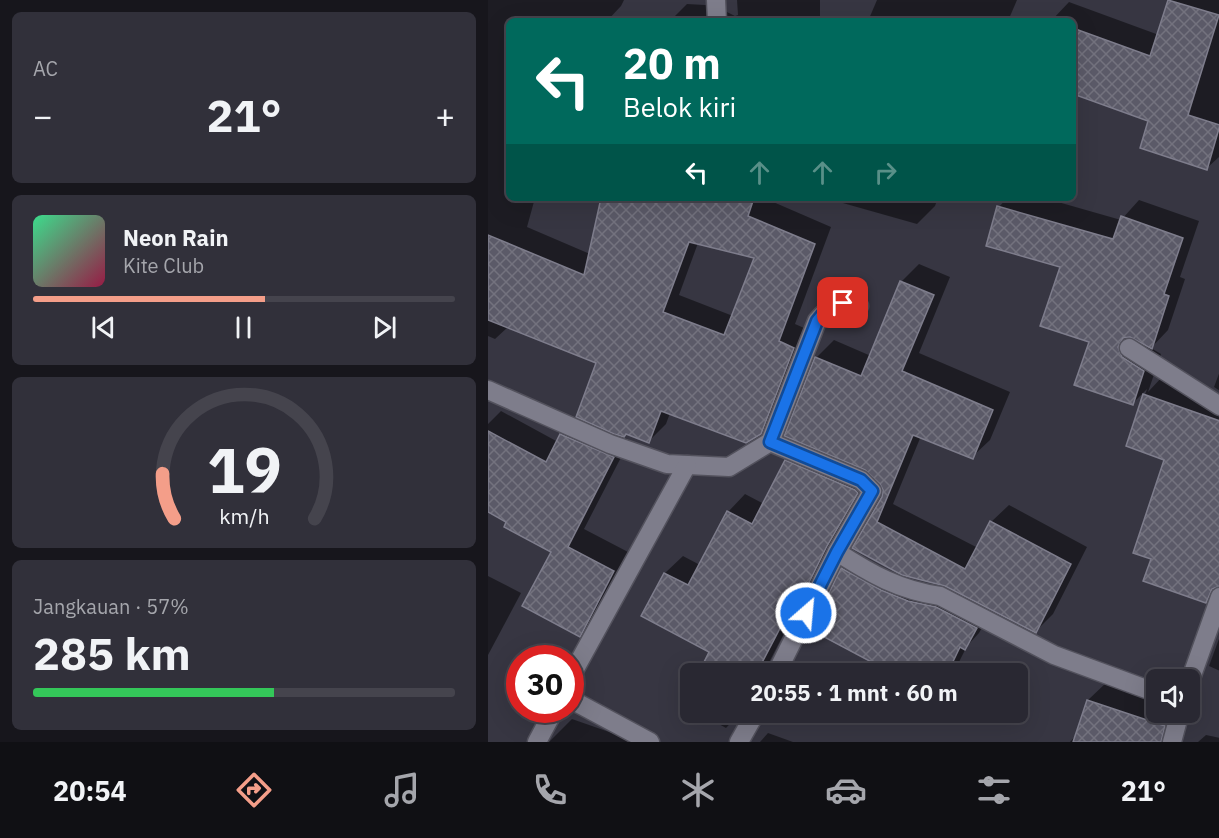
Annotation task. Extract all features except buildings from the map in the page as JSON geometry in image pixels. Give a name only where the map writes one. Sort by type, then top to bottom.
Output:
[{"type":"street","points":[[716,0],[717,18]]},
{"type":"street","points":[[488,390],[610,444],[667,464],[730,467],[770,442],[817,321],[826,310],[834,305],[843,303],[859,306]]},
{"type":"street","points":[[1129,348],[1220,406]]},
{"type":"street","points":[[770,442],[861,480],[872,491],[837,552],[782,663]]},
{"type":"street","points":[[584,653],[687,465]]},
{"type":"street","points":[[837,552],[875,577],[921,593],[940,596],[1054,655],[1146,689]]},
{"type":"street","points":[[1194,669],[1220,597]]},
{"type":"street","points":[[584,707],[650,742]]},
{"type":"street","points":[[537,742],[547,723]]},
{"type":"street","points":[[739,742],[750,723]]},
{"type":"street","points":[[1172,742],[1177,723]]},
{"type":"route","points":[[806,613],[872,491],[861,480],[770,442],[817,321],[826,310],[843,303]]}]
